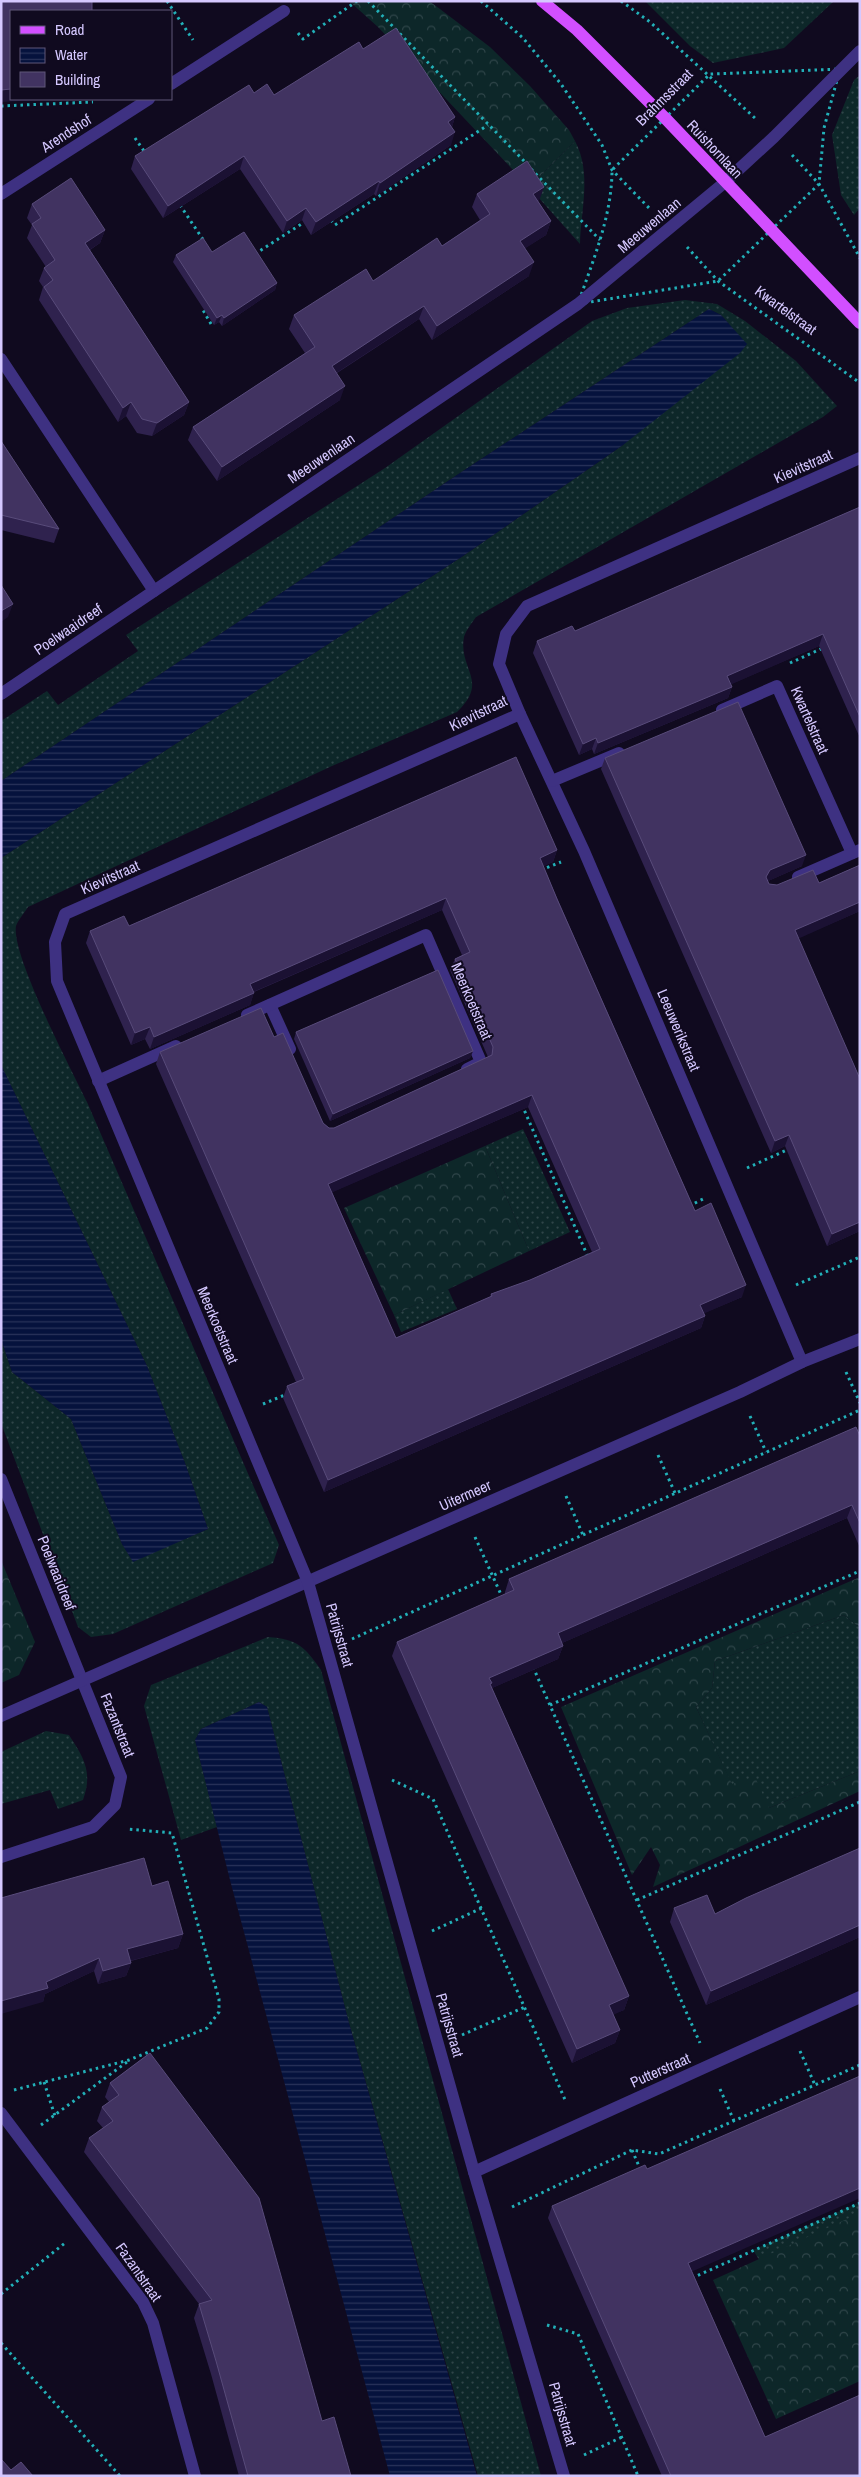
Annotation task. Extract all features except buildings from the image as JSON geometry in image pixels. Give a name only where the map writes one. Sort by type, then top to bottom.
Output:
[{"type":"main road","name":"Ruishornlaan","points":[[542,1],[577,30],[666,119],[860,323]]},
{"type":"street","points":[[172,83],[284,11]]},
{"type":"street","points":[[724,182],[774,137],[860,51]]},
{"type":"street","name":"Arendshof","points":[[1,194],[147,100]]},
{"type":"street","name":"Meeuwenlaan","points":[[154,591],[578,304],[724,182]]},
{"type":"street","points":[[1,359],[154,591]]},
{"type":"street","name":"Kievitstraat","points":[[55,942],[65,914],[520,714],[499,664],[506,634],[527,606],[860,458]]},
{"type":"street","name":"Poelwaaidreef","points":[[1,694],[154,591]]},
{"type":"street","name":"Kwartelstraat","points":[[714,713],[777,686],[856,852],[788,881]]},
{"type":"street","name":"Leeuwerikstraat","points":[[520,714],[584,852],[727,1182],[802,1362]]},
{"type":"street","points":[[552,781],[633,747]]},
{"type":"street","name":"Meerkoetstraat","points":[[234,1021],[426,935],[481,1062],[454,1075]]},
{"type":"street","name":"Meerkoetstraat","points":[[55,942],[57,981],[308,1582]]},
{"type":"street","points":[[270,1004],[294,1059]]},
{"type":"street","points":[[98,1081],[189,1041]]},
{"type":"street","name":"Uitermeer","points":[[1,1716],[740,1392],[802,1362],[860,1339]]},
{"type":"street","name":"Poelwaaidreef","points":[[1,1479],[82,1679]]},
{"type":"street","name":"Patrijsstraat","points":[[308,1582],[474,2172],[563,2471]]},
{"type":"street","name":"Fazantstraat","points":[[1,1856],[93,1827],[115,1805],[121,1777],[82,1679]]},
{"type":"street","name":"Putterstraat","points":[[474,2172],[860,1998]]},
{"type":"street","name":"Fazantstraat","points":[[1,2113],[143,2302],[153,2323],[195,2476]]},
{"type":"path","points":[[167,1],[208,61]]},
{"type":"path","points":[[284,11],[303,39],[357,1]]},
{"type":"path","points":[[368,1],[600,240]]},
{"type":"path","points":[[481,1],[524,38],[561,84],[602,145],[612,170],[612,194],[600,240],[578,304]]},
{"type":"path","points":[[819,184],[824,128],[840,69]]},
{"type":"path","name":"Brahmsstraat","points":[[612,170],[710,74],[840,69]]},
{"type":"path","points":[[1,106],[97,102],[116,120],[149,158]]},
{"type":"path","points":[[330,217],[335,225],[488,125]]},
{"type":"path","points":[[176,199],[209,248]]},
{"type":"path","points":[[250,257],[308,220]]},
{"type":"path","name":"Kwartelstraat","points":[[578,304],[718,281],[860,383]]},
{"type":"path","points":[[211,305],[203,310],[211,324]]},
{"type":"path","points":[[777,686],[785,665],[829,646]]},
{"type":"path","points":[[538,872],[584,852]]},
{"type":"path","points":[[522,1104],[588,1258]]},
{"type":"path","points":[[685,1208],[727,1182],[797,1145]]},
{"type":"path","points":[[580,1262],[597,1254]]},
{"type":"path","points":[[774,1294],[860,1257]]},
{"type":"path","points":[[837,1349],[860,1403]]},
{"type":"path","points":[[238,1415],[290,1392]]},
{"type":"path","points":[[740,1392],[766,1452]]},
{"type":"path","points":[[327,1650],[860,1410]]},
{"type":"path","points":[[648,1432],[675,1493]]},
{"type":"path","points":[[556,1473],[583,1535]]},
{"type":"path","points":[[464,1513],[504,1602]]},
{"type":"path","points":[[550,1705],[860,1571]]},
{"type":"path","points":[[530,1662],[734,2121]]},
{"type":"path","points":[[360,1765],[434,1799],[577,2126]]},
{"type":"path","points":[[637,1900],[860,1802]]},
{"type":"path","points":[[10,2091],[129,2060],[207,2028],[219,2012],[219,1999],[172,1833],[93,1827]]},
{"type":"path","points":[[409,1941],[482,1908]]},
{"type":"path","points":[[439,2046],[525,2007]]},
{"type":"path","points":[[790,2029],[815,2085]]},
{"type":"path","points":[[22,2140],[129,2060]]},
{"type":"path","points":[[488,2218],[632,2150],[659,2154],[860,2065]]},
{"type":"path","points":[[44,2082],[55,2116]]},
{"type":"path","points":[[632,2150],[644,2176]]},
{"type":"path","points":[[686,2271],[689,2280],[860,2203]]},
{"type":"path","points":[[1,2294],[86,2226]]},
{"type":"path","points":[[517,2316],[578,2334],[638,2476]]},
{"type":"path","points":[[1,2343],[120,2476]]},
{"type":"path","points":[[563,2471],[622,2437]]},
{"type":"green space","points":[[349,1],[429,1],[490,47],[530,86],[569,130],[575,141],[529,187],[378,27]]},
{"type":"green space","points":[[645,1],[834,1],[784,48],[713,63],[690,46]]},
{"type":"green space","points":[[860,75],[860,208],[854,215],[841,195],[832,135],[854,80]]},
{"type":"green space","points":[[575,141],[580,153],[584,178],[580,244],[529,187]]},
{"type":"green space","points":[[685,300],[717,304],[745,321],[796,361],[837,406],[823,417],[476,617],[464,637],[463,648],[471,675],[471,692],[467,701],[457,712],[332,766],[28,907],[16,926],[17,941],[32,986],[87,1102],[279,1545],[273,1563],[113,1634],[91,1637],[78,1627],[1,1423],[1,1339],[12,1372],[71,1419],[122,1544],[133,1561],[208,1529],[185,1463],[147,1366],[1,1065],[1,858],[463,556],[623,445],[729,324],[721,315],[709,309],[460,473],[1,781],[1,721],[47,691],[58,705],[138,651],[126,635],[385,468],[592,321],[627,308]]},
{"type":"green space","points":[[523,1129],[570,1232],[529,1251],[485,1146]]},
{"type":"green space","points":[[485,1146],[529,1251],[394,1315],[344,1208]]},
{"type":"green space","points":[[448,1289],[457,1309],[401,1332],[394,1315]]},
{"type":"green space","points":[[1,1560],[35,1642],[19,1675],[1,1683]]},
{"type":"green space","points":[[860,1577],[860,1628],[844,1615],[715,1661],[712,1688],[696,1707],[732,1784],[755,1777],[769,1808],[860,1771],[860,1791],[653,1887],[660,1865],[651,1847],[632,1875],[561,1707]]},
{"type":"green space","points":[[844,1615],[860,1628],[860,1771],[769,1808],[732,1785],[696,1707],[712,1688],[715,1661]]},
{"type":"green space","points":[[268,1637],[286,1640],[299,1645],[310,1655],[321,1670],[541,2476],[478,2476],[349,2023],[267,1707],[259,1702],[201,1729],[195,1740],[217,1827],[181,1840],[144,1706],[151,1685]]},
{"type":"green space","points":[[46,1731],[69,1735],[83,1758],[87,1781],[83,1800],[58,1809],[50,1790],[1,1804],[1,1752]]},
{"type":"green space","points":[[860,2202],[860,2281],[763,2266],[753,2250]]},
{"type":"green space","points":[[860,2213],[860,2381],[776,2419],[713,2280]]},
{"type":"water","points":[[709,309],[721,315],[747,344],[740,353],[623,445],[463,556],[1,858],[1,781],[460,473]]},
{"type":"water","points":[[1,1065],[147,1366],[185,1463],[208,1529],[133,1562],[122,1544],[71,1419],[12,1372],[1,1339]]},
{"type":"water","points":[[259,1702],[267,1707],[349,2023],[477,2476],[390,2476],[230,1880],[195,1740],[201,1729]]}]
